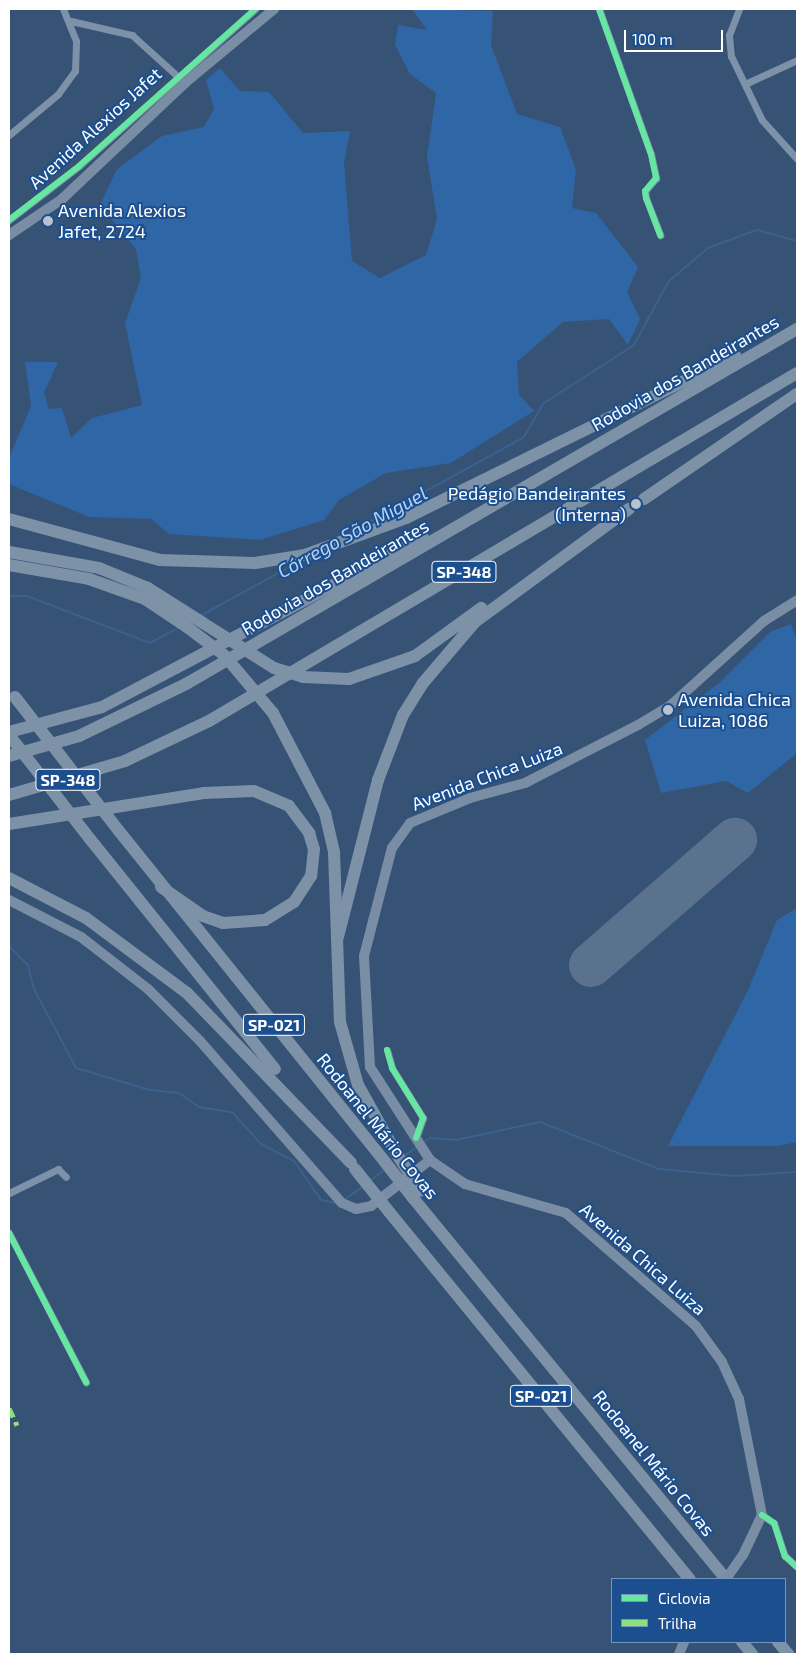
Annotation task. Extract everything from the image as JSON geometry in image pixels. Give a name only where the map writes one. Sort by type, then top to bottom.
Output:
[{"type":"highway","name":"Rodovia dos Bandeirantes","points":[[9,756],[79,736],[186,684],[797,328]]},
{"type":"highway","points":[[9,519],[160,560],[255,563],[305,555],[406,518],[705,368],[772,341]]},
{"type":"highway","name":"SP-348","points":[[9,795],[125,760],[208,721],[797,373]]},
{"type":"highway","points":[[644,499],[797,394]]},
{"type":"highway","points":[[9,734],[102,707],[186,666],[335,582],[506,498]]},
{"type":"highway","points":[[338,937],[369,811],[403,715],[448,650],[501,600],[629,509]]},
{"type":"highway","points":[[9,552],[99,568],[148,588],[274,668],[303,677],[348,679],[415,656],[482,608],[501,600]]},
{"type":"highway","points":[[9,565],[89,579],[145,599],[224,654],[273,713],[325,813],[334,852],[338,937],[337,985],[345,1043],[368,1108],[396,1154],[417,1194]]},
{"type":"highway","name":"Rodoanel Mário Covas","points":[[12,694],[162,887],[385,1162],[417,1194],[451,1244],[725,1578]]},
{"type":"highway","name":"SP-021","points":[[9,734],[90,839],[390,1213],[689,1578]]},
{"type":"highway","points":[[9,824],[204,794],[254,791],[289,806],[310,833],[314,849],[311,876],[294,902],[265,920],[223,923],[203,916],[162,887]]},
{"type":"highway","points":[[9,878],[86,918],[188,993],[353,1166]]},
{"type":"highway","points":[[743,1643],[752,1654]]},
{"type":"highway","points":[[779,1643],[788,1654]]},
{"type":"main road","name":"Avenida Alexios Jafet","points":[[9,235],[62,199],[185,83],[274,9]]},
{"type":"main road","name":"Avenida Chica Luiza","points":[[762,1515],[739,1399],[722,1362],[696,1326],[566,1213],[465,1184],[430,1160],[373,1074],[366,1050],[366,943],[400,835],[421,816],[525,783],[638,726],[671,704],[764,621],[797,600]]},
{"type":"main road","points":[[9,900],[81,937],[148,989],[200,1041],[342,1203],[359,1209],[371,1206],[430,1160]]},
{"type":"main road","points":[[727,1578],[743,1555],[762,1515]]},
{"type":"street","points":[[9,135],[58,94],[75,71],[76,41],[71,21],[62,9]]},
{"type":"street","name":"Avenida Alexios Jafet","points":[[9,220],[80,166],[177,75],[256,9]]},
{"type":"street","points":[[599,9],[651,154],[656,178],[645,191],[660,235]]},
{"type":"street","points":[[739,9],[729,45],[745,84],[776,140],[797,159]]},
{"type":"street","points":[[71,21],[132,35],[177,75]]},
{"type":"street","points":[[745,84],[797,60]]},
{"type":"street","name":"Avenida Alexios Jafet","points":[[177,75],[185,83]]},
{"type":"street","points":[[387,1050],[392,1068],[423,1118],[416,1138]]},
{"type":"street","points":[[9,1193],[58,1170],[66,1178]]},
{"type":"street","points":[[9,1233],[86,1382]]},
{"type":"street","points":[[762,1515],[774,1523],[788,1562],[797,1567]]},
{"type":"shaded area","points":[[412,9],[493,11],[491,45],[517,114],[560,127],[576,170],[572,208],[596,213],[638,267],[627,292],[640,319],[628,345],[609,319],[563,322],[517,362],[519,395],[534,411],[451,463],[386,473],[339,500],[324,520],[260,540],[169,534],[151,519],[89,517],[9,484],[9,458],[31,406],[25,362],[58,362],[44,393],[49,409],[62,408],[71,438],[92,418],[142,405],[125,323],[141,278],[136,249],[100,205],[117,169],[162,136],[204,127],[214,109],[206,80],[220,68],[240,91],[269,92],[303,133],[350,131],[344,163],[352,261],[380,278],[426,255],[437,219],[427,157],[436,93],[410,74],[395,45],[398,25],[427,30]]},
{"type":"shaded area","points":[[791,624],[797,640],[797,753],[748,793],[726,781],[661,793],[645,740],[720,682],[770,632]]},
{"type":"shaded area","points":[[797,908],[797,1142],[778,1146],[668,1146],[749,988],[777,920]]},
{"type":"waterway","name":"Córrego São Miguel","points":[[355,530],[524,437],[544,403],[634,345],[668,282],[708,248],[757,230],[797,241]]},
{"type":"waterway","name":"Córrego São Miguel","points":[[200,616],[297,563]]},
{"type":"waterway","name":"Córrego São Miguel","points":[[9,596],[27,596],[150,643],[178,628]]},
{"type":"waterway","points":[[9,946],[28,965],[34,989],[76,1068],[150,1090],[179,1093],[199,1107],[232,1112],[261,1144],[294,1161],[321,1200],[338,1204]]},
{"type":"waterway","points":[[423,1143],[430,1138],[456,1140],[540,1122],[659,1169],[736,1176],[797,1172]]},
{"type":"waterway","points":[[404,1156],[417,1147]]},
{"type":"waterway","points":[[370,1181],[384,1170]]},
{"type":"waterway","points":[[344,1200],[362,1187]]},
{"type":"runway","points":[[591,965],[735,840]]},
{"type":"marked path","points":[[9,1408],[17,1425]]},
{"type":"cycle path","points":[[9,220],[79,166],[255,9]]},
{"type":"cycle path","points":[[599,9],[651,154],[656,178],[645,191],[660,235]]},
{"type":"cycle path","points":[[387,1050],[392,1068],[423,1118],[416,1138]]},
{"type":"cycle path","points":[[9,1233],[86,1382]]},
{"type":"cycle path","points":[[762,1515],[774,1523],[785,1556],[797,1567]]},
{"type":"place","name":"Avenida Alexios Jafet, 2724","points":[[48,221]]},
{"type":"place","name":"Pedágio Bandeirantes (Interna)","points":[[636,504]]},
{"type":"place","name":"Avenida Chica Luiza, 1086","points":[[668,710]]}]
